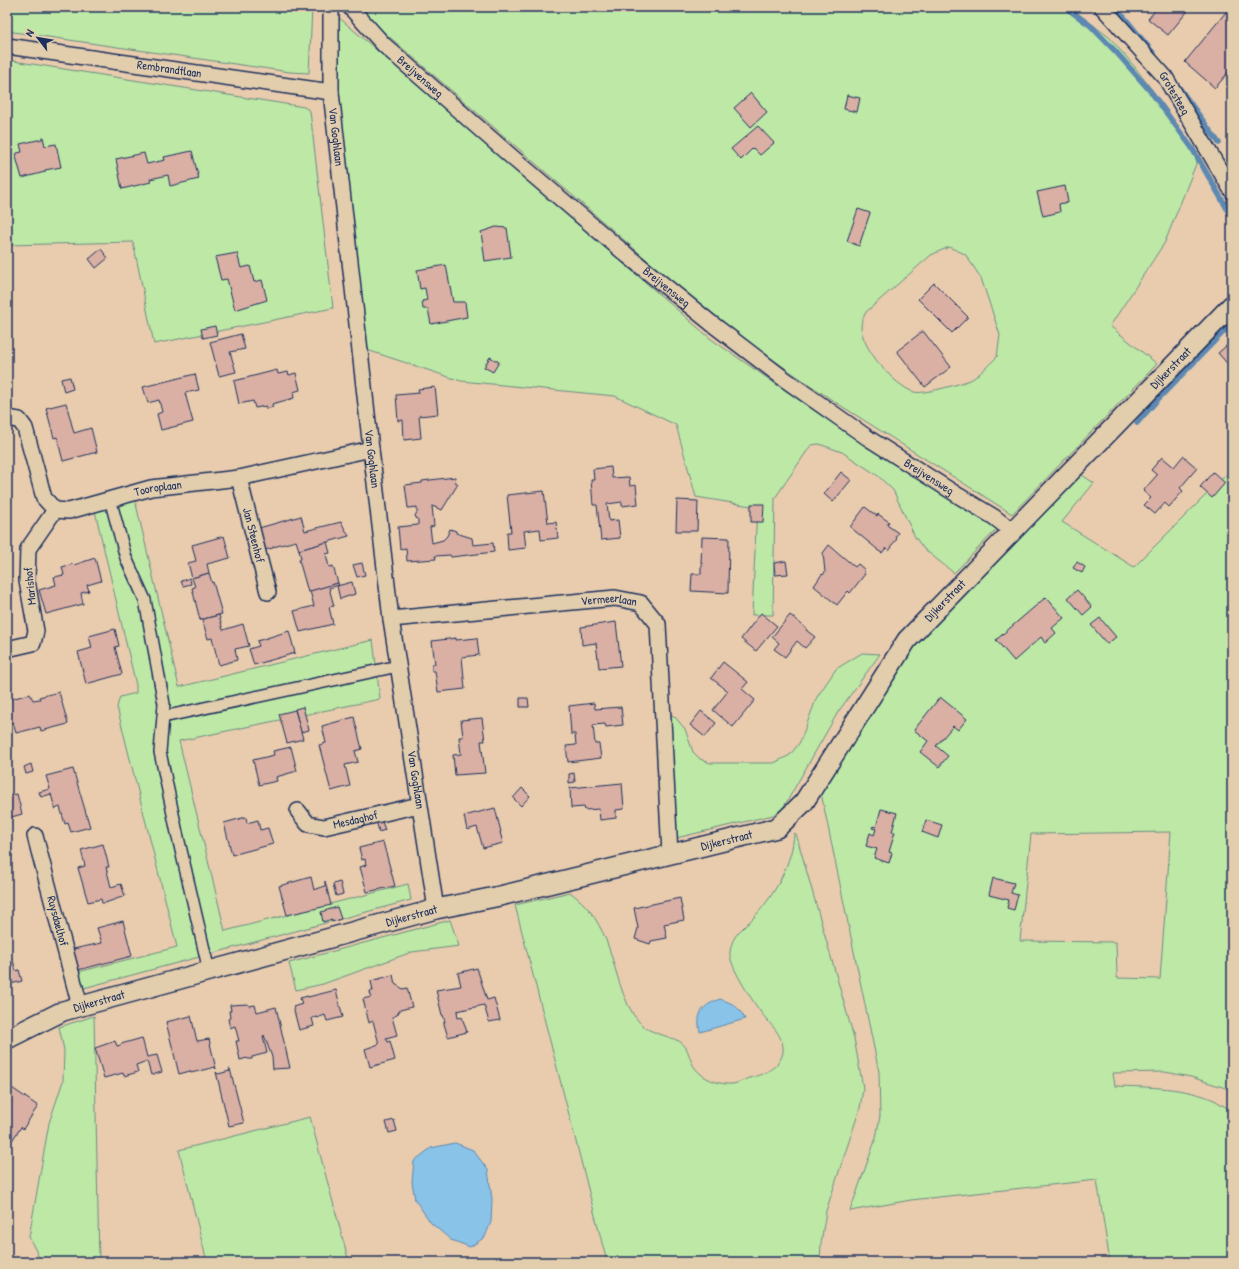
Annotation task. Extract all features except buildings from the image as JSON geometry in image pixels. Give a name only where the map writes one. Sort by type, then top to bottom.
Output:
[{"type":"street","name":"Van Goghlaan","points":[[331,7],[331,92],[371,450],[391,619],[436,909]]},
{"type":"street","name":"Breijvensweg","points":[[350,7],[384,45],[507,153],[628,256],[711,323],[783,378],[868,438],[994,517],[1012,531]]},
{"type":"street","name":"Grotesteeg","points":[[1102,7],[1165,77],[1232,191]]},
{"type":"street","name":"Rembrandtlaan","points":[[7,46],[331,92]]},
{"type":"street","name":"Dijkerstraat","points":[[7,1040],[63,1011],[80,1006],[436,909],[500,896],[777,828],[804,802],[907,640],[1232,304]]},
{"type":"street","points":[[7,418],[19,420],[25,428],[44,498],[55,510]]},
{"type":"street","name":"Tooroplaan","points":[[55,510],[69,511],[151,488],[239,478],[371,450]]},
{"type":"street","name":"Jan Steenhof","points":[[239,478],[268,592]]},
{"type":"street","points":[[110,499],[126,558],[145,600],[164,704],[160,752],[209,971]]},
{"type":"street","name":"Marishof","points":[[7,649],[33,643],[36,631],[27,580],[28,550],[55,510]]},
{"type":"street","name":"Vermeerlaan","points":[[391,619],[615,598],[642,603],[658,624],[670,854]]},
{"type":"street","points":[[163,717],[398,666]]},
{"type":"street","name":"Mesdaghof","points":[[298,811],[308,824],[324,827],[420,805]]},
{"type":"street","name":"Ruysdaelhof","points":[[35,836],[80,1006]]},
{"type":"green space","points":[[7,7],[312,7],[309,73],[290,72],[7,31]]},
{"type":"green space","points":[[364,7],[1070,7],[1110,38],[1134,66],[1168,111],[1198,159],[1165,242],[1110,326],[1157,364],[1012,514],[832,400],[754,347],[661,272],[363,14]],"holes":[[[949,247],[965,254],[981,278],[1000,335],[997,357],[970,380],[933,391],[918,393],[914,392],[897,382],[888,374],[872,354],[862,334],[862,320],[866,312],[931,255]]]},
{"type":"green space","points":[[336,15],[711,339],[819,414],[997,529],[954,573],[924,549],[915,537],[893,490],[877,475],[842,452],[819,444],[811,445],[775,498],[773,615],[752,615],[757,507],[696,497],[676,425],[615,396],[461,381],[364,349],[339,133]]},
{"type":"green space","points":[[7,60],[304,107],[310,111],[333,308],[154,344],[133,242],[7,245]]},
{"type":"green space","points":[[1232,469],[1232,1090],[1191,1077],[1165,1072],[1113,1073],[1115,1086],[1180,1090],[1205,1096],[1232,1111],[1232,1262],[1110,1262],[1097,1180],[911,1200],[850,1211],[876,1138],[880,1116],[879,1072],[820,788],[891,673],[926,632],[1082,475],[1094,483],[1062,522],[1134,567]],"holes":[[[1171,832],[1160,979],[1117,978],[1116,942],[1020,941],[1031,834]]]},
{"type":"green space","points":[[135,500],[179,687],[373,640],[380,699],[179,741],[225,931],[408,884],[411,900],[80,989],[74,973],[177,947],[117,707],[120,697],[136,693],[136,685],[95,511]]},
{"type":"green space","points":[[862,653],[880,654],[838,712],[782,810],[773,815],[672,839],[667,712],[675,717],[685,729],[693,752],[700,759],[710,763],[774,763],[790,755],[800,742],[817,697],[836,669]]},
{"type":"green space","points":[[794,833],[796,834],[854,1038],[863,1088],[860,1108],[826,1211],[821,1243],[820,1262],[607,1262],[515,905],[570,892],[588,908],[599,925],[610,950],[624,995],[633,1015],[644,1027],[683,1044],[693,1065],[702,1075],[717,1082],[735,1084],[771,1070],[779,1062],[783,1052],[783,1046],[779,1035],[760,1011],[741,982],[730,958],[730,952],[733,940],[762,908],[782,877],[793,844]]},
{"type":"green space","points":[[450,920],[459,946],[412,952],[323,984],[296,990],[289,963]]},
{"type":"green space","points":[[94,1016],[99,1262],[44,1262],[39,1257],[29,1237],[49,1123],[63,1081],[64,1050],[59,1027]]},
{"type":"green space","points":[[310,1117],[349,1262],[207,1262],[179,1150]]},
{"type":"water","points":[[720,999],[735,1006],[745,1019],[700,1032],[699,1019],[702,1011],[709,1004]]},
{"type":"water","points":[[455,1143],[473,1150],[488,1170],[492,1199],[491,1222],[485,1237],[470,1247],[451,1240],[431,1223],[415,1200],[412,1182],[414,1161],[431,1148]]},
{"type":"waterway","points":[[1065,7],[1091,26],[1151,92],[1192,148],[1232,217]]},
{"type":"waterway","points":[[1111,7],[1124,17],[1154,54]]},
{"type":"waterway","points":[[1178,86],[1219,143]]},
{"type":"waterway","points":[[1137,423],[1159,398],[1232,323]]}]
